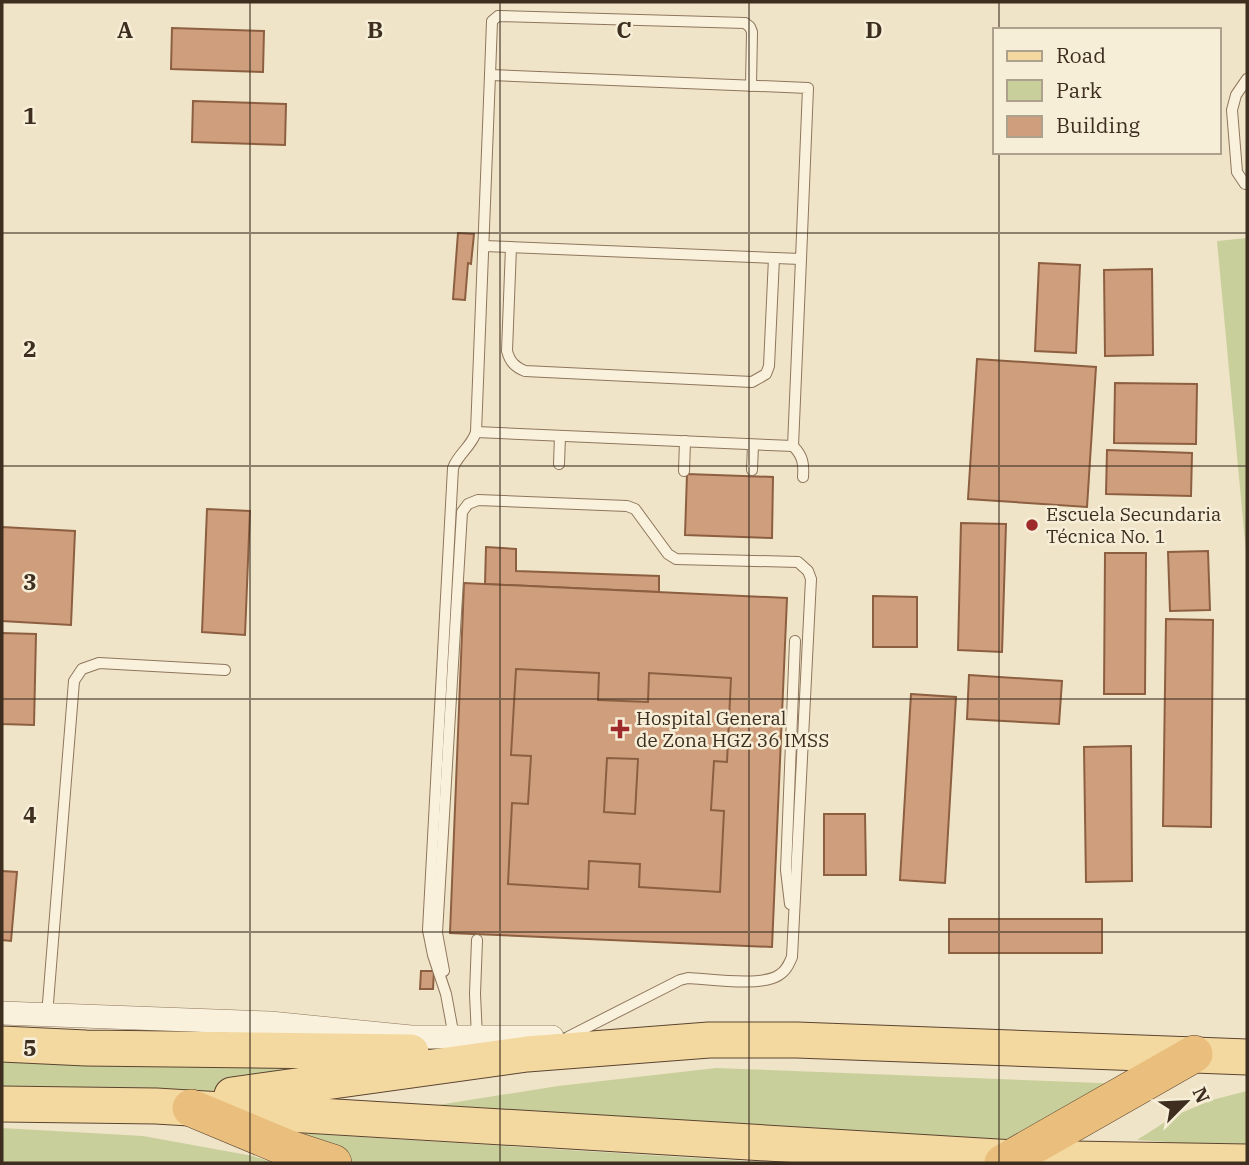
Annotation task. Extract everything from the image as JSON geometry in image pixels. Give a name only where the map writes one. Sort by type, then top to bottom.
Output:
[{"type":"highway","points":[[1009,1160],[1227,1053]]},
{"type":"highway","points":[[173,1107],[333,1163]]},
{"type":"main road","points":[[173,1107],[527,1054],[709,1040],[1227,1053]]},
{"type":"main road","points":[[2,1044],[86,1048],[527,1054]]},
{"type":"main road","points":[[2,1104],[173,1107],[1009,1160],[1247,1163]]},
{"type":"street","points":[[2,1013],[270,1023],[411,1037],[709,1040]]},
{"type":"lane","points":[[454,1037],[446,994],[428,930],[453,468],[476,432],[492,20],[498,16],[745,23],[752,32],[751,86]]},
{"type":"lane","points":[[490,75],[808,89],[793,446]]},
{"type":"lane","points":[[1246,81],[1236,95],[1232,110],[1237,172],[1247,184]]},
{"type":"lane","points":[[484,246],[801,260]]},
{"type":"lane","points":[[511,247],[507,351],[509,360],[516,368],[525,371],[752,382],[766,374],[769,366],[774,258]]},
{"type":"lane","points":[[476,432],[793,446],[802,459],[803,477]]},
{"type":"lane","points":[[559,436],[559,464]]},
{"type":"lane","points":[[684,471],[685,441]]},
{"type":"lane","points":[[752,470],[753,445]]},
{"type":"lane","points":[[443,984],[444,971],[437,933],[462,512],[468,504],[478,500],[627,506],[635,509],[668,554],[676,559],[798,562],[808,571],[811,579],[792,957],[787,968],[779,976],[766,981],[680,980],[568,1037]]},
{"type":"lane","points":[[793,936],[786,870],[795,641]]},
{"type":"lane","points":[[47,1015],[74,681],[82,669],[99,663],[225,670]]},
{"type":"lane","points":[[477,940],[477,1037]]},
{"type":"green space","points":[[1247,238],[1247,563],[1217,241]]},
{"type":"green space","points":[[2,1055],[372,1071],[204,1095],[2,1089]]},
{"type":"green space","points":[[716,1068],[1127,1084],[1067,1138],[926,1141],[375,1115],[558,1086]]},
{"type":"green space","points":[[1247,1091],[1247,1147],[1137,1140],[1176,1115],[1212,1100]]},
{"type":"green space","points":[[2,1128],[143,1136],[253,1156],[274,1163],[2,1163]]},
{"type":"green space","points":[[283,1132],[774,1163],[355,1163],[281,1137]]},
{"type":"building","points":[[172,28],[264,31],[263,72],[171,69]]},
{"type":"building","points":[[193,101],[286,104],[285,145],[192,142]]},
{"type":"building","points":[[458,233],[474,234],[465,300],[453,299]]},
{"type":"building","points":[[1039,263],[1080,265],[1076,353],[1035,351]]},
{"type":"building","points":[[1152,269],[1153,355],[1105,356],[1104,270]]},
{"type":"building","points":[[977,359],[1096,367],[1087,507],[968,499]]},
{"type":"building","points":[[1115,383],[1197,384],[1196,444],[1114,443]]},
{"type":"building","points":[[1107,450],[1192,453],[1191,496],[1106,494]]},
{"type":"building","points":[[687,474],[773,477],[772,538],[685,535]]},
{"type":"building","points":[[207,509],[250,511],[245,635],[202,632]]},
{"type":"building","points":[[961,523],[1006,524],[1002,652],[958,650]]},
{"type":"building","points":[[2,527],[75,531],[71,625],[2,621]]},
{"type":"building","points":[[486,547],[516,549],[516,571],[659,576],[659,592],[485,584]]},
{"type":"building","points":[[1208,551],[1210,610],[1170,611],[1168,552]]},
{"type":"building","points":[[1105,553],[1146,553],[1145,694],[1104,694]]},
{"type":"building","points":[[464,583],[787,598],[772,947],[450,933]]},
{"type":"building","points":[[873,596],[917,597],[917,647],[873,647]]},
{"type":"building","points":[[1166,619],[1213,620],[1211,827],[1163,826]]},
{"type":"building","points":[[2,633],[36,634],[34,725],[2,724]]},
{"type":"building","points":[[516,669],[599,673],[598,700],[648,702],[649,673],[731,678],[727,762],[714,761],[711,810],[724,811],[720,892],[639,887],[640,864],[589,861],[588,889],[508,884],[512,803],[528,804],[531,756],[511,755]],"holes":[[[607,758],[638,759],[635,814],[604,812]]]},
{"type":"building","points":[[969,675],[1062,681],[1059,724],[967,719]]},
{"type":"building","points":[[911,694],[956,697],[945,883],[900,880]]},
{"type":"building","points":[[1131,746],[1132,881],[1086,882],[1084,747]]},
{"type":"building","points":[[824,814],[865,814],[866,875],[824,875]]},
{"type":"building","points":[[2,871],[17,872],[11,941],[2,940]]},
{"type":"building","points":[[949,919],[1102,919],[1102,953],[949,953]]},
{"type":"building","points":[[421,971],[434,971],[433,989],[420,989]]},
{"type":"place","name":"Escuela Secundaria Técnica No. 1","points":[[1032,525]]},
{"type":"place","name":"Hospital General de Zona HGZ 36 IMSS","points":[[620,729]]}]
